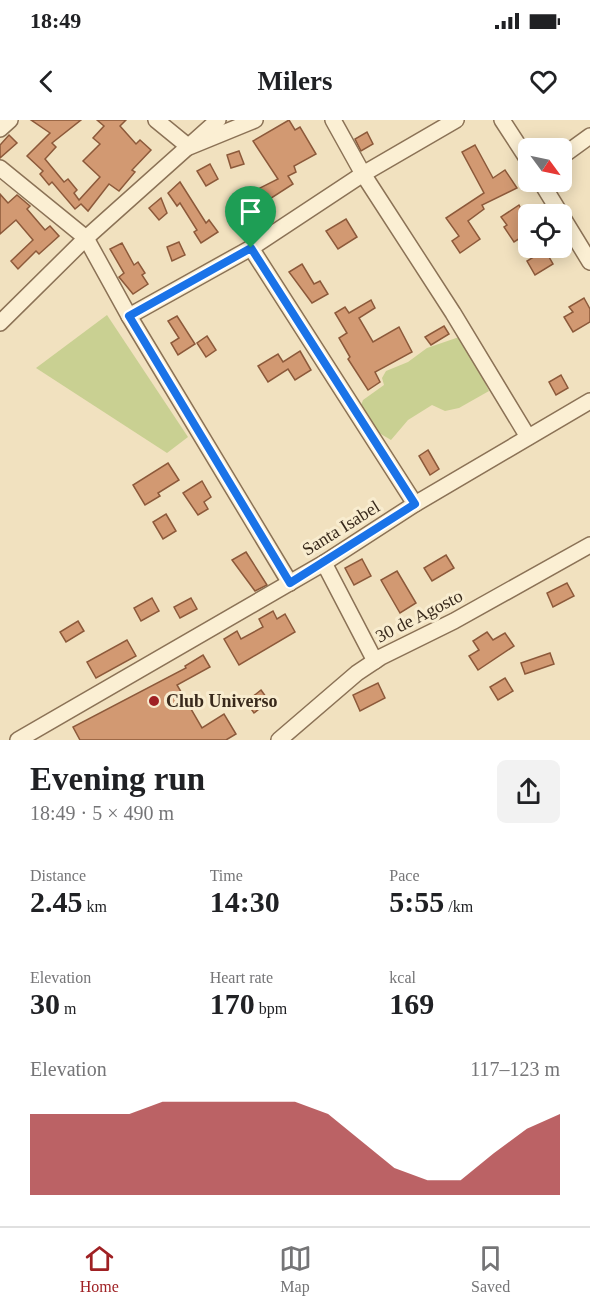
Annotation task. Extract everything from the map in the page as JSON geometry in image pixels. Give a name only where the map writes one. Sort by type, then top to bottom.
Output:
[{"type":"street","points":[[0,129],[10,120]]},
{"type":"street","points":[[156,120],[189,147]]},
{"type":"street","points":[[0,323],[86,238],[218,120]]},
{"type":"street","points":[[189,147],[255,120]]},
{"type":"street","points":[[333,120],[363,174],[453,313],[528,436]]},
{"type":"street","points":[[129,316],[251,248],[363,174],[456,120]]},
{"type":"street","points":[[502,120],[518,145]]},
{"type":"street","points":[[572,148],[590,136]]},
{"type":"street","points":[[0,168],[86,238],[129,316],[290,583]]},
{"type":"street","points":[[547,192],[590,262]]},
{"type":"street","points":[[251,248],[415,504]]},
{"type":"street","name":"Santa Isabel","points":[[18,740],[324,563],[415,504],[590,401]]},
{"type":"street","name":"30 de Agosto","points":[[279,740],[375,661],[454,621],[590,545]]},
{"type":"street","points":[[324,563],[375,661]]},
{"type":"green space","points":[[107,315],[188,437],[167,453],[36,368]]},
{"type":"green space","points":[[462,336],[489,391],[459,408],[445,411],[432,405],[408,420],[391,440],[369,427],[360,408],[363,400],[384,385],[382,378],[386,371],[408,362],[427,348]]},
{"type":"building","points":[[31,120],[81,120],[52,143],[56,147],[45,159],[64,182],[68,179],[77,190],[74,193],[79,200],[100,177],[83,161],[100,144],[93,138],[104,126],[97,120],[126,120],[120,126],[136,144],[140,140],[151,150],[132,170],[135,172],[119,191],[109,184],[88,211],[81,204],[75,209],[52,182],[49,185],[40,174],[43,171],[27,156],[50,133]]},
{"type":"building","points":[[289,120],[295,130],[300,127],[316,154],[294,166],[296,172],[288,176],[293,184],[259,206],[252,192],[278,179],[253,141]]},
{"type":"building","points":[[367,132],[373,144],[361,151],[355,139]]},
{"type":"building","points":[[9,135],[17,143],[0,158],[0,145]]},
{"type":"building","points":[[475,145],[493,178],[505,170],[517,188],[482,205],[484,209],[468,221],[480,239],[460,253],[452,241],[459,236],[446,218],[484,193],[462,152]]},
{"type":"building","points":[[239,151],[244,164],[231,168],[227,155]]},
{"type":"building","points":[[210,164],[218,179],[206,186],[197,171]]},
{"type":"building","points":[[180,182],[206,223],[209,220],[218,232],[201,243],[194,232],[197,230],[180,203],[177,206],[168,193]]},
{"type":"building","points":[[0,194],[8,203],[17,195],[30,206],[27,209],[45,230],[50,226],[59,236],[39,254],[36,251],[18,269],[11,261],[33,240],[16,220],[0,234]]},
{"type":"building","points":[[161,198],[167,213],[159,220],[149,208]]},
{"type":"building","points":[[518,206],[518,239],[514,242],[504,227],[507,225],[501,217]]},
{"type":"building","points":[[346,219],[357,237],[338,249],[326,231]]},
{"type":"building","points":[[179,242],[185,255],[172,261],[167,247]]},
{"type":"building","points":[[122,243],[134,265],[138,262],[145,273],[142,275],[148,284],[133,294],[119,277],[124,273],[110,249]]},
{"type":"building","points":[[532,258],[550,258],[553,264],[535,275],[527,261]]},
{"type":"building","points":[[302,264],[314,284],[320,281],[328,294],[312,303],[289,272]]},
{"type":"building","points":[[584,298],[590,309],[590,322],[573,332],[564,317],[573,312],[569,307]]},
{"type":"building","points":[[371,300],[375,308],[359,318],[373,342],[399,327],[412,352],[375,372],[380,382],[368,390],[348,359],[350,357],[339,338],[347,333],[335,313],[345,307],[349,313]]},
{"type":"building","points":[[177,316],[195,344],[178,355],[171,343],[179,338],[168,321]]},
{"type":"building","points":[[444,326],[449,334],[431,345],[425,337]]},
{"type":"building","points":[[207,336],[216,350],[206,357],[197,343]]},
{"type":"building","points":[[300,351],[311,370],[295,380],[288,369],[268,382],[258,366],[278,354],[283,362]]},
{"type":"building","points":[[561,375],[568,388],[556,395],[549,382]]},
{"type":"building","points":[[428,450],[439,469],[430,475],[419,456]]},
{"type":"building","points":[[168,463],[179,480],[158,493],[160,496],[145,505],[133,485]]},
{"type":"building","points":[[202,481],[211,497],[204,502],[208,509],[198,515],[183,493]]},
{"type":"building","points":[[166,514],[176,531],[163,539],[153,522]]},
{"type":"building","points":[[246,552],[267,585],[255,591],[232,560]]},
{"type":"building","points":[[446,555],[454,568],[432,581],[424,568]]},
{"type":"building","points":[[362,559],[371,576],[354,585],[345,568]]},
{"type":"building","points":[[397,571],[416,603],[400,613],[381,580]]},
{"type":"building","points":[[567,583],[574,596],[553,607],[547,593]]},
{"type":"building","points":[[152,598],[159,611],[141,621],[134,608]]},
{"type":"building","points":[[191,598],[197,609],[180,618],[174,607]]},
{"type":"building","points":[[273,611],[277,619],[285,614],[295,632],[239,665],[224,639],[237,631],[241,639],[263,627],[259,619]]},
{"type":"building","points":[[78,621],[84,631],[66,642],[60,632]]},
{"type":"building","points":[[487,632],[493,640],[505,633],[514,646],[478,670],[469,656],[479,650],[473,641]]},
{"type":"building","points":[[127,640],[136,656],[96,678],[87,662]]},
{"type":"building","points":[[550,653],[554,664],[525,674],[521,663]]},
{"type":"building","name":"Club Universo","points":[[203,655],[210,667],[177,685],[202,728],[224,714],[236,734],[226,740],[80,740],[73,727],[186,668],[185,666]]},
{"type":"building","points":[[505,678],[513,691],[498,700],[490,687]]},
{"type":"building","points":[[378,683],[385,698],[360,711],[353,695]]},
{"type":"building","points":[[261,690],[269,701],[254,713],[246,702]]},
{"type":"place","name":"Club Universo","points":[[154,701]]},
{"type":"route","points":[[251,248],[415,504],[290,583],[220,463],[129,316],[251,248]]}]
